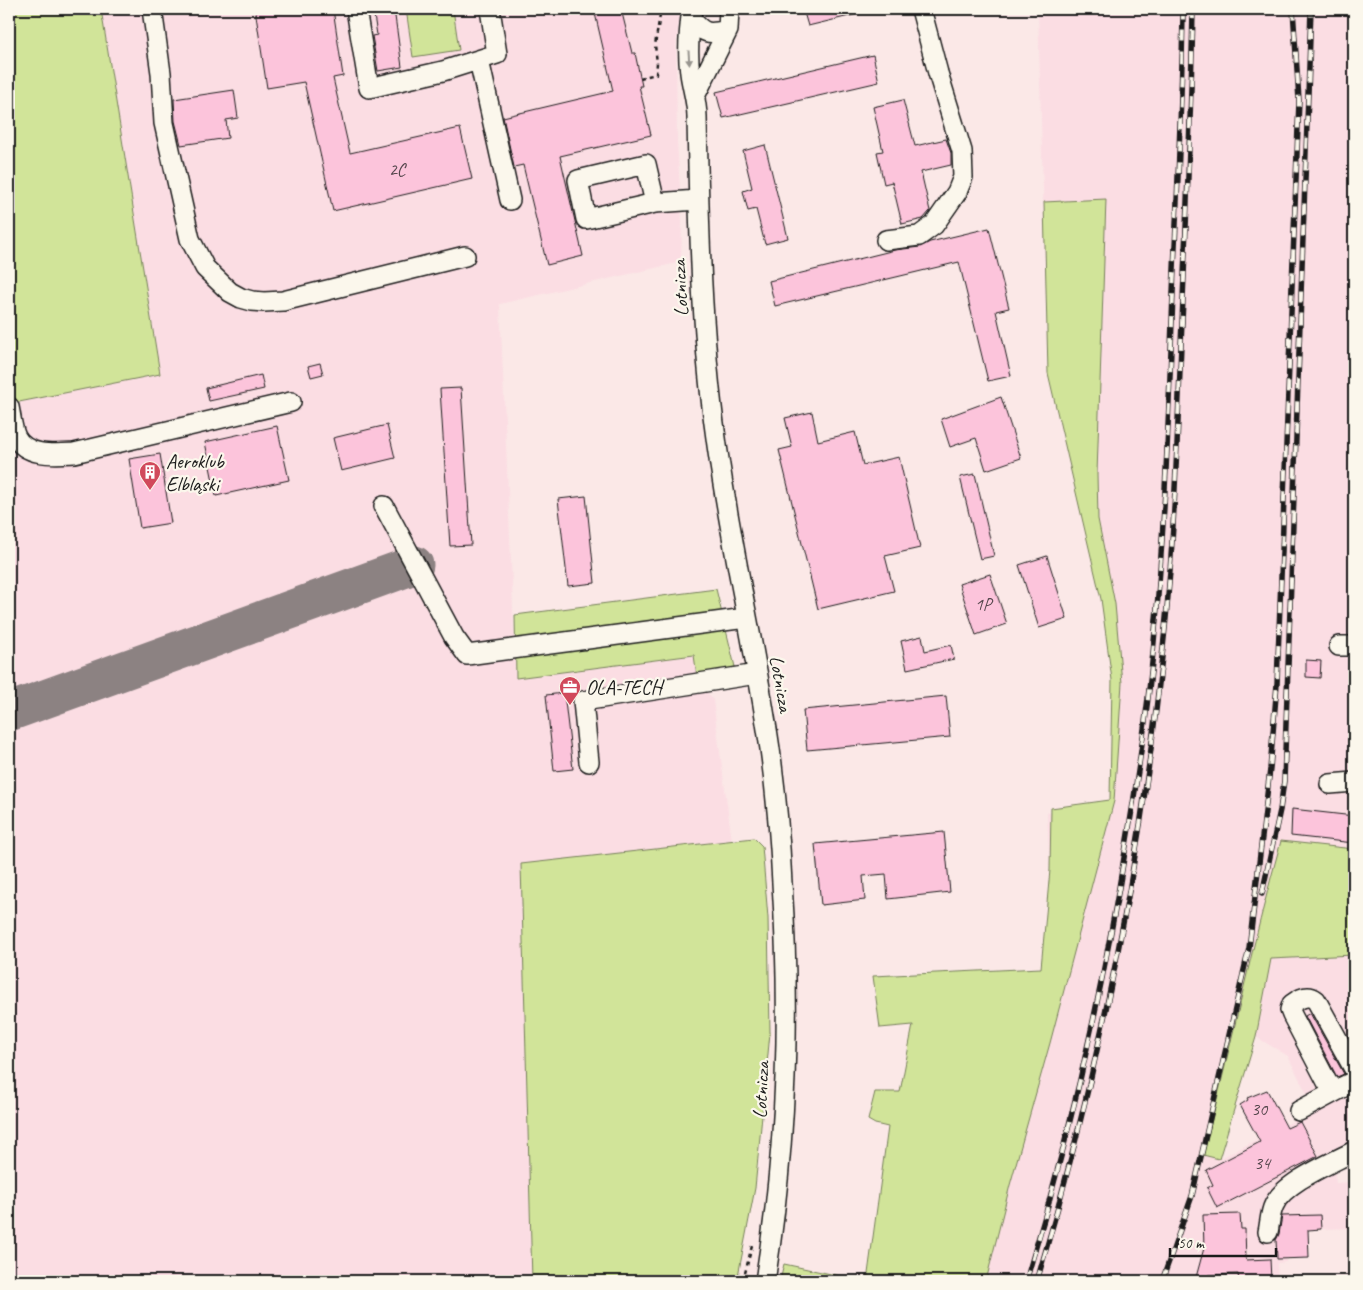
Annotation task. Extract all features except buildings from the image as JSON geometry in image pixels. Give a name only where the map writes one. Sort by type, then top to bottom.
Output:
[{"type":"street","points":[[152,9],[161,73],[164,123],[190,239],[205,268],[225,288],[241,298],[252,301],[283,301],[464,256]]},
{"type":"street","points":[[356,9],[370,88],[434,73],[497,54],[490,9]]},
{"type":"street","points":[[692,14],[703,32],[709,34],[728,30],[729,9]]},
{"type":"street","points":[[886,240],[919,236],[934,225],[957,192],[963,177],[962,151],[921,9]]},
{"type":"street","name":"Lotnicza","points":[[692,14],[688,44],[690,74],[696,96],[698,200],[705,335],[715,436],[729,527],[770,750],[785,923],[786,1058],[778,1189],[765,1281]]},
{"type":"street","name":"Lotnicza","points":[[696,96],[728,30]]},
{"type":"street","points":[[479,60],[510,200]]},
{"type":"street","points":[[655,203],[698,200]]},
{"type":"street","points":[[9,407],[16,438],[24,446],[44,454],[59,454],[74,453],[291,402]]},
{"type":"street","points":[[384,506],[454,637],[467,654],[746,618]]},
{"type":"street","points":[[589,762],[583,701],[757,674]]},
{"type":"street","points":[[1330,784],[1354,782]]},
{"type":"street","points":[[1348,1085],[1334,1088],[1327,1082],[1292,1015],[1290,1010],[1292,1004],[1307,996],[1316,1000],[1354,1068]]},
{"type":"street","points":[[1300,1111],[1348,1085]]},
{"type":"street","points":[[1268,1232],[1274,1203],[1289,1186],[1354,1151]]},
{"type":"path","points":[[640,78],[656,74],[655,45],[661,9]]},
{"type":"shaded area","points":[[101,9],[681,9],[676,45],[677,141],[682,222],[681,262],[500,304],[516,678],[695,655],[699,689],[707,692],[713,700],[732,841],[521,865],[532,1281],[9,1281],[9,404],[160,374]]},
{"type":"shaded area","points":[[1038,9],[1354,9],[1354,849],[1319,846],[1271,959],[1354,955],[1354,1151],[1334,1169],[1336,1183],[1352,1182],[1354,1228],[1284,1230],[1286,1262],[1277,1263],[1278,1281],[973,1281],[1041,969],[1050,870],[1047,813],[1110,800],[1112,680],[1101,599],[1048,373]],"holes":[[[1256,1037],[1288,1056],[1315,1110],[1219,1159],[1210,1157]]]},
{"type":"green space","points":[[9,9],[101,9],[160,374],[9,404]]},
{"type":"green space","points":[[406,9],[453,9],[459,50],[413,57]]},
{"type":"green space","points":[[1106,199],[1097,474],[1098,519],[1115,604],[1122,683],[1114,801],[1010,1185],[986,1281],[867,1281],[888,1127],[868,1120],[875,1092],[900,1092],[913,1025],[880,1028],[873,976],[1041,968],[1050,870],[1051,808],[1110,800],[1112,680],[1101,599],[1048,373],[1044,202]]},
{"type":"green space","points":[[716,589],[736,671],[697,677],[694,655],[516,678],[515,615]]},
{"type":"green space","points":[[754,838],[762,846],[768,918],[770,1033],[755,1188],[737,1281],[532,1281],[521,864]]},
{"type":"green space","points":[[1281,841],[1354,849],[1354,955],[1271,959],[1256,1037],[1219,1159],[1203,1155],[1260,919]]},
{"type":"green space","points":[[784,1264],[864,1281],[780,1281]]},
{"type":"taxiway","points":[[9,712],[414,565]]},
{"type":"railway","points":[[1026,1281],[1057,1172],[1096,1007],[1118,896],[1149,692],[1158,598],[1166,468],[1183,9]]},
{"type":"railway","points":[[1037,1281],[1079,1125],[1115,968],[1130,888],[1154,728],[1167,610],[1175,497],[1193,9]]},
{"type":"railway","points":[[1162,1281],[1192,1196],[1249,948],[1270,769],[1277,684],[1299,100],[1293,9]]},
{"type":"railway","points":[[1262,894],[1280,810],[1284,781],[1311,9]]},
{"type":"place","name":"Aeroklub Elbląski","points":[[150,491]]},
{"type":"place","name":"OLA-TECH","points":[[570,706]]}]
